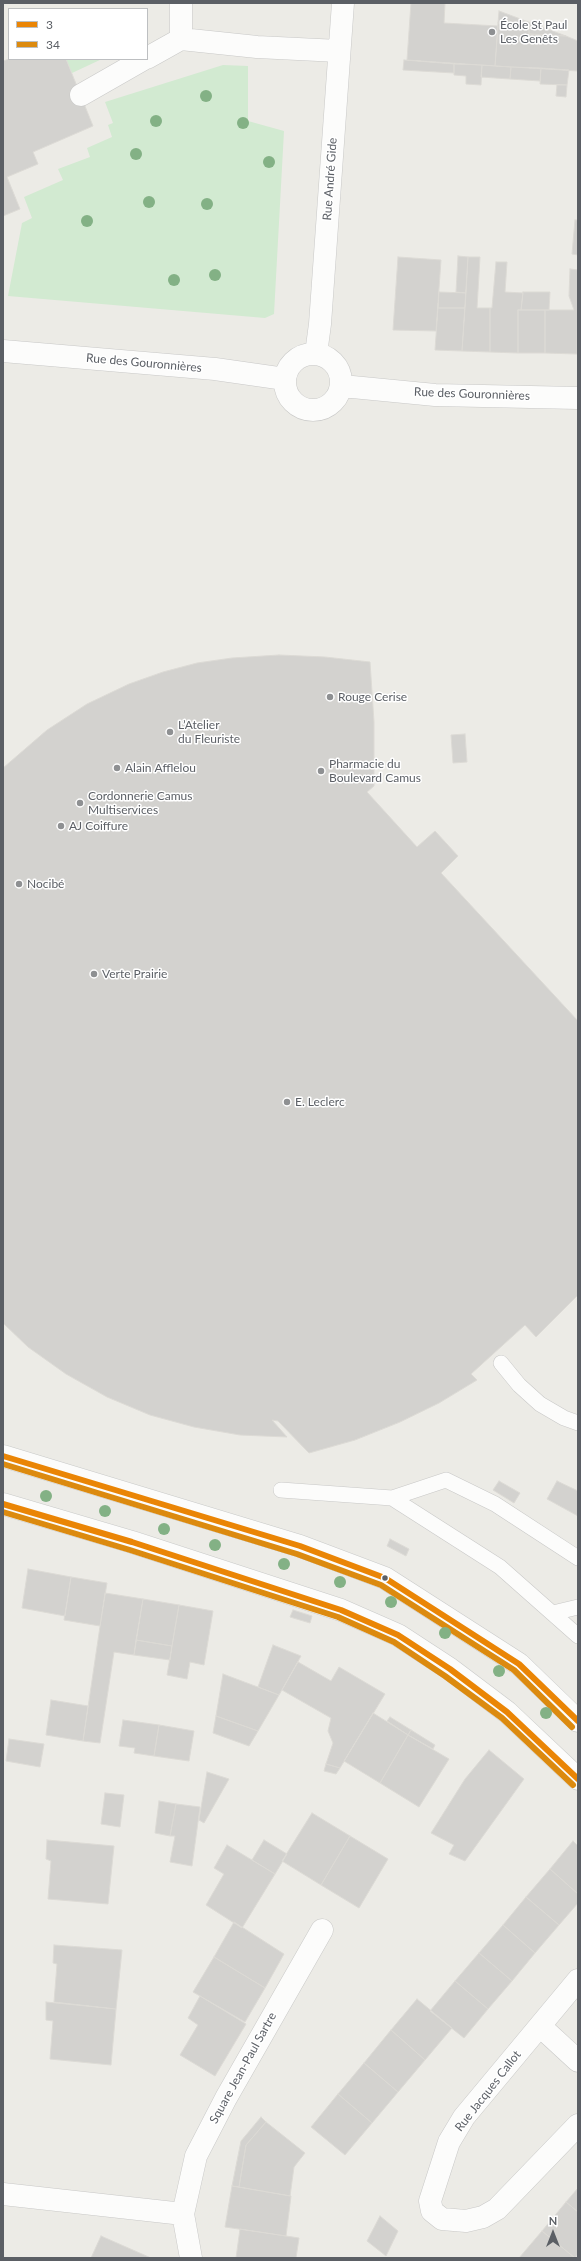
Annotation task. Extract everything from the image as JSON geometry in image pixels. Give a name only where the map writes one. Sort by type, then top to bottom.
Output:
[{"type":"street","points":[[181,39],[182,3]]},
{"type":"street","name":"Rue André Gide","points":[[316,354],[320,324],[343,3]]},
{"type":"street","points":[[148,57],[181,39],[257,47],[339,51]]},
{"type":"street","points":[[81,95],[142,60]]},
{"type":"street","name":"Rue des Gouronnières","points":[[3,351],[216,369],[285,379]]},
{"type":"street","points":[[307,354],[316,354],[333,361],[342,377],[342,386],[339,394],[328,407],[319,410],[310,410],[301,408],[288,397],[285,379],[287,371],[296,360],[307,354]]},
{"type":"street","name":"Rue des Gouronnières","points":[[342,386],[435,395],[578,398]]},
{"type":"street","points":[[3,1456],[300,1546],[385,1578],[519,1664],[578,1721]]},
{"type":"street","points":[[3,1504],[132,1542],[342,1610],[398,1635],[450,1669],[508,1712],[578,1779]]},
{"type":"street","name":"Square Jean-Paul Sartre","points":[[191,2258],[183,2214],[196,2156],[226,2098],[322,1930]]},
{"type":"street","name":"Rue Jacques Callot","points":[[578,1980],[464,2117],[449,2142],[430,2201],[432,2211],[442,2219],[466,2221],[483,2217],[497,2209],[578,2125]]},
{"type":"street","points":[[540,2026],[578,2061]]},
{"type":"street","points":[[3,2194],[183,2214]]},
{"type":"lane","points":[[501,1363],[519,1385],[540,1404],[564,1418],[578,1423]]},
{"type":"lane","points":[[281,1490],[392,1498],[446,1480],[495,1504],[578,1558]]},
{"type":"lane","points":[[392,1498],[500,1567],[578,1636]]},
{"type":"lane","points":[[553,1613],[578,1607]]},
{"type":"green space","points":[[66,60],[100,60],[72,73]]},
{"type":"green space","points":[[223,65],[248,66],[248,121],[284,131],[274,314],[265,318],[8,296],[22,223],[32,218],[24,197],[63,180],[58,169],[90,157],[87,148],[112,137],[108,125],[113,123],[105,102]]},
{"type":"building","points":[[411,3],[445,3],[444,23],[498,26],[495,66],[407,60]]},
{"type":"building","points":[[499,11],[566,36],[529,34],[529,25],[498,23]]},
{"type":"building","points":[[498,23],[529,25],[529,34],[566,36],[578,41],[578,71],[495,66]]},
{"type":"building","points":[[8,59],[66,60],[93,126],[33,152],[38,164],[7,177],[20,209],[3,216],[3,61]]},
{"type":"building","points":[[404,60],[454,64],[454,73],[403,70]]},
{"type":"building","points":[[454,64],[482,65],[481,85],[466,84],[466,76],[454,75]]},
{"type":"building","points":[[482,65],[511,67],[510,79],[481,77]]},
{"type":"building","points":[[511,67],[541,68],[540,81],[510,79]]},
{"type":"building","points":[[541,68],[569,70],[567,85],[540,84]]},
{"type":"building","points":[[557,85],[567,85],[566,97],[556,96]]},
{"type":"building","points":[[575,220],[578,220],[578,255],[572,254]]},
{"type":"building","points":[[458,256],[468,257],[466,293],[456,292]]},
{"type":"building","points":[[398,257],[441,260],[436,331],[393,330]]},
{"type":"building","points":[[468,257],[480,257],[477,308],[490,308],[490,352],[462,351]]},
{"type":"building","points":[[496,262],[507,262],[505,292],[523,293],[521,310],[518,310],[518,353],[490,352],[490,308],[492,308]]},
{"type":"building","points":[[570,269],[578,270],[577,354],[545,353],[545,310],[574,310],[569,296]]},
{"type":"building","points":[[439,292],[466,293],[465,308],[438,308]]},
{"type":"building","points":[[523,292],[550,292],[549,310],[521,310]]},
{"type":"building","points":[[438,308],[465,308],[462,351],[435,350]]},
{"type":"building","points":[[518,310],[545,310],[545,353],[518,353]]},
{"type":"building","points":[[279,655],[325,657],[370,662],[374,722],[374,786],[367,792],[417,847],[435,831],[458,856],[441,873],[578,1021],[578,1295],[536,1337],[525,1325],[471,1374],[477,1380],[439,1403],[400,1422],[355,1440],[309,1453],[278,1421],[272,1420],[287,1437],[240,1435],[194,1427],[150,1415],[107,1397],[66,1374],[28,1347],[3,1323],[3,768],[47,730],[87,704],[129,684],[163,672],[197,663],[232,658]]},
{"type":"building","points":[[465,734],[467,762],[453,763],[451,735]]},
{"type":"building","points":[[499,1481],[520,1493],[514,1503],[493,1490]]},
{"type":"building","points":[[557,1481],[578,1491],[578,1516],[547,1499]]},
{"type":"building","points":[[390,1539],[409,1549],[406,1556],[387,1546]]},
{"type":"building","points":[[28,1569],[71,1577],[65,1616],[22,1608]]},
{"type":"building","points":[[71,1577],[107,1583],[100,1626],[64,1620]]},
{"type":"building","points":[[105,1593],[143,1599],[134,1655],[114,1652],[100,1743],[83,1741]]},
{"type":"building","points":[[143,1599],[179,1605],[172,1646],[136,1640]]},
{"type":"building","points":[[179,1605],[213,1611],[204,1665],[190,1662],[187,1679],[167,1675]]},
{"type":"building","points":[[293,1610],[312,1616],[310,1623],[290,1617]]},
{"type":"building","points":[[136,1640],[172,1646],[170,1660],[134,1655]]},
{"type":"building","points":[[273,1645],[301,1656],[279,1695],[258,1687]]},
{"type":"building","points":[[298,1662],[331,1681],[339,1667],[385,1694],[340,1768],[326,1764],[333,1743],[328,1731],[331,1718],[282,1690]]},
{"type":"building","points":[[223,1674],[279,1695],[258,1731],[216,1716]]},
{"type":"building","points":[[51,1700],[88,1706],[83,1741],[46,1735]]},
{"type":"building","points":[[373,1713],[408,1735],[380,1783],[344,1761]]},
{"type":"building","points":[[216,1716],[258,1731],[249,1746],[213,1733]]},
{"type":"building","points":[[390,1717],[411,1730],[408,1735],[387,1721]]},
{"type":"building","points":[[123,1720],[159,1725],[154,1756],[134,1753],[135,1748],[119,1746]]},
{"type":"building","points":[[159,1725],[194,1731],[189,1761],[154,1756]]},
{"type":"building","points":[[411,1730],[435,1745],[433,1749],[408,1735]]},
{"type":"building","points":[[408,1735],[449,1759],[419,1807],[380,1783]]},
{"type":"building","points":[[9,1739],[44,1744],[40,1767],[6,1761]]},
{"type":"building","points":[[489,1750],[524,1779],[465,1861],[449,1854],[454,1845],[431,1833],[465,1779]]},
{"type":"building","points":[[326,1764],[340,1768],[336,1774],[324,1771]]},
{"type":"building","points":[[207,1772],[229,1779],[204,1823],[199,1820]]},
{"type":"building","points":[[105,1793],[124,1795],[120,1827],[101,1824]]},
{"type":"building","points":[[159,1801],[176,1804],[170,1836],[155,1833]]},
{"type":"building","points":[[176,1804],[200,1807],[192,1866],[170,1862],[175,1836],[170,1836]]},
{"type":"building","points":[[312,1813],[350,1836],[321,1885],[282,1861]]},
{"type":"building","points":[[350,1836],[388,1859],[359,1908],[321,1885]]},
{"type":"building","points":[[47,1840],[114,1846],[108,1904],[48,1899],[51,1861],[46,1859]]},
{"type":"building","points":[[264,1840],[287,1854],[275,1874],[252,1860]]},
{"type":"building","points":[[573,1841],[578,1846],[578,1894],[550,1869]]},
{"type":"building","points":[[227,1845],[275,1874],[242,1928],[206,1905],[224,1874],[214,1868]]},
{"type":"building","points":[[550,1869],[578,1894],[578,1903],[559,1925],[526,1897]]},
{"type":"building","points":[[526,1897],[559,1925],[535,1953],[503,1925]]},
{"type":"building","points":[[234,1922],[284,1954],[265,1988],[214,1957]]},
{"type":"building","points":[[503,1925],[535,1953],[512,1981],[479,1953]]},
{"type":"building","points":[[54,1945],[122,1950],[116,2009],[54,2002],[57,1964],[53,1963]]},
{"type":"building","points":[[479,1953],[512,1981],[488,2009],[455,1981]]},
{"type":"building","points":[[214,1957],[265,1988],[245,2022],[193,1992]]},
{"type":"building","points":[[455,1981],[488,2009],[464,2038],[430,2011]]},
{"type":"building","points":[[200,1996],[246,2024],[215,2076],[180,2055],[198,2025],[188,2018]]},
{"type":"building","points":[[417,1999],[452,2028],[425,2060],[391,2030]]},
{"type":"building","points":[[46,2002],[116,2009],[111,2065],[50,2059],[53,2021],[46,2020]]},
{"type":"building","points":[[391,2030],[425,2060],[398,2092],[364,2063]]},
{"type":"building","points":[[364,2063],[398,2092],[372,2123],[338,2094]]},
{"type":"building","points":[[338,2094],[372,2123],[345,2155],[311,2127]]},
{"type":"building","points":[[261,2117],[266,2122],[246,2145],[239,2187],[232,2186],[241,2141]]},
{"type":"building","points":[[266,2122],[305,2153],[294,2167],[290,2196],[239,2187],[246,2145]]},
{"type":"building","points":[[232,2186],[291,2196],[286,2236],[225,2227]]},
{"type":"building","points":[[578,2188],[578,2212],[566,2202]]},
{"type":"building","points":[[566,2202],[578,2212],[578,2254],[575,2258],[542,2231]]},
{"type":"building","points":[[380,2216],[398,2231],[386,2256],[367,2241]]},
{"type":"building","points":[[240,2229],[299,2238],[296,2258],[236,2258]]},
{"type":"building","points":[[542,2231],[575,2258],[519,2258]]},
{"type":"building","points":[[101,2236],[151,2258],[91,2258]]},
{"type":"transit line","name":"3","points":[[3,1456],[300,1546],[385,1578],[519,1664],[578,1721]]},
{"type":"transit line","name":"34","points":[[3,1464],[297,1554],[381,1585],[514,1670],[572,1727]]},
{"type":"transit line","name":"3","points":[[3,1504],[132,1542],[341,1610],[398,1635],[450,1669],[507,1712],[578,1779]]},
{"type":"transit line","name":"34","points":[[3,1512],[130,1550],[338,1617],[394,1642],[445,1676],[502,1718],[573,1785]]},
{"type":"place","name":"École St Paul Les Genêts","points":[[492,32]]},
{"type":"place","name":"Rouge Cerise","points":[[330,697]]},
{"type":"place","name":"L’Atelier du Fleuriste","points":[[170,732]]},
{"type":"place","name":"Alain Afflelou","points":[[117,768]]},
{"type":"place","name":"Pharmacie du Boulevard Camus","points":[[321,771]]},
{"type":"place","name":"Cordonnerie Camus Multiservices","points":[[80,803]]},
{"type":"place","name":"AJ Coiffure","points":[[61,826]]},
{"type":"place","name":"Nocibé","points":[[19,884]]},
{"type":"place","name":"Verte Prairie","points":[[94,974]]},
{"type":"place","name":"E. Leclerc","points":[[287,1102]]}]
